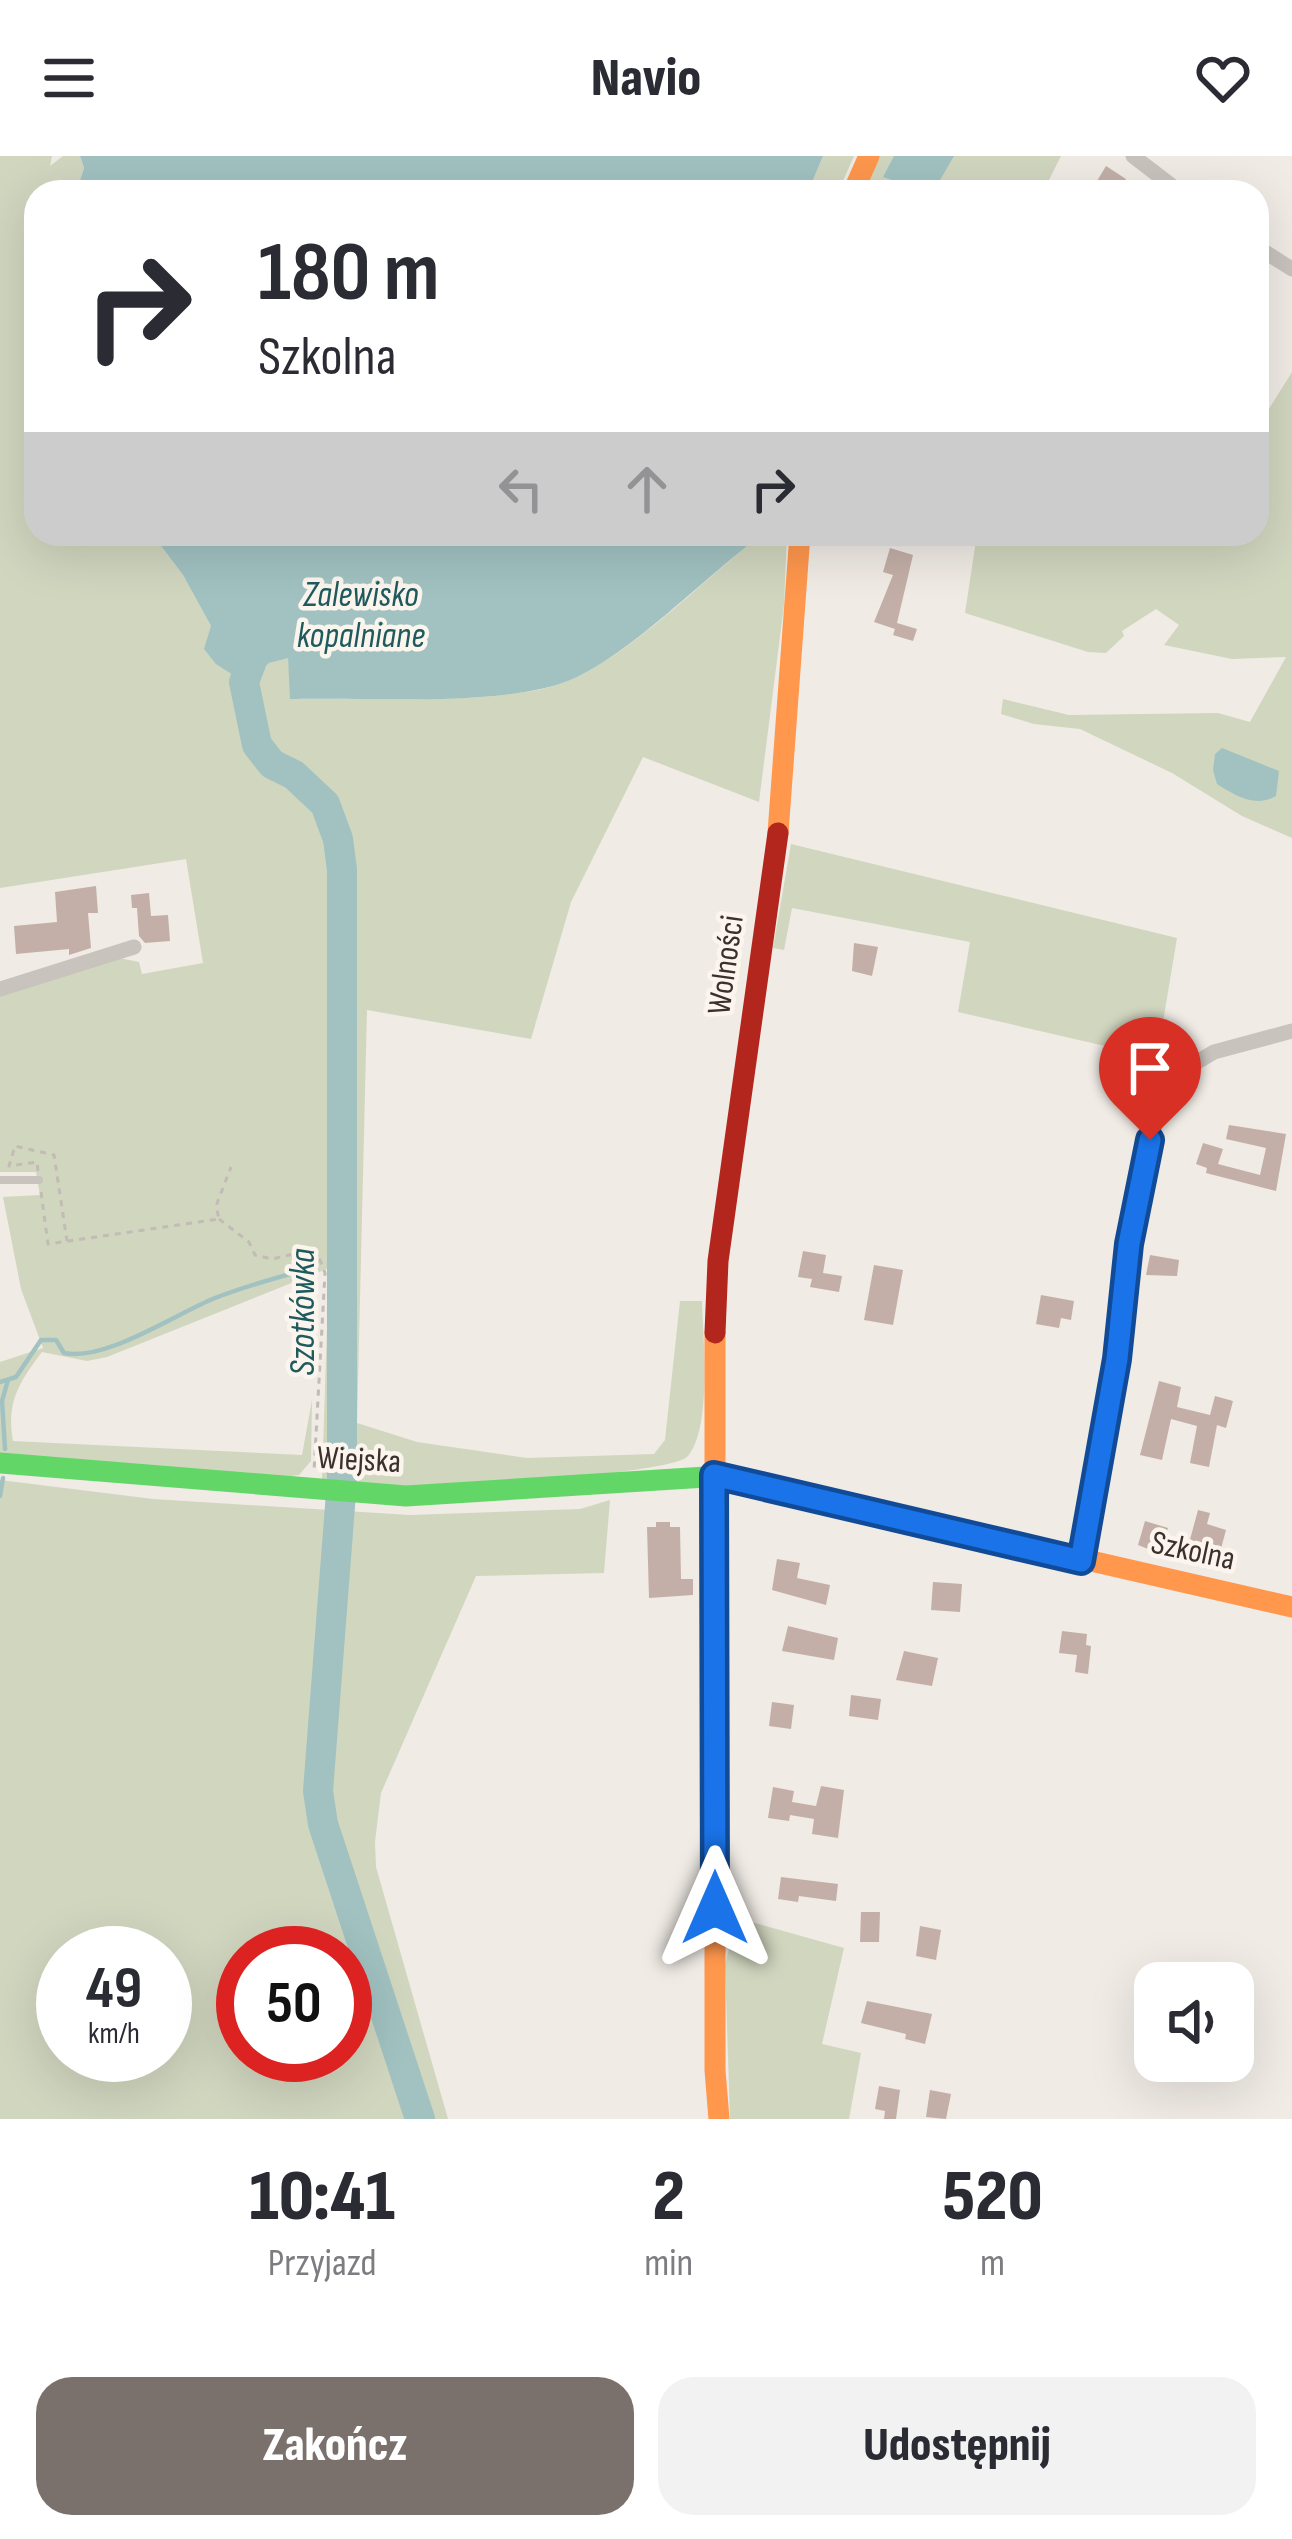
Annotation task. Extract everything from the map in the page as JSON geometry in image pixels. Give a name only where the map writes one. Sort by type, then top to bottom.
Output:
[{"type":"main road","name":"Wolności","points":[[719,2119],[715,2070],[714,1475],[718,1261],[778,837],[799,546]]},
{"type":"main road","name":"Wiejska","points":[[0,1463],[359,1495],[455,1495],[714,1475],[743,1480]]},
{"type":"main road","name":"Szkolna","points":[[743,1480],[1292,1607]]},
{"type":"street","points":[[1133,156],[1164,180]]},
{"type":"street","points":[[0,989],[134,947]]},
{"type":"street","points":[[1081,1561],[1117,1359],[1129,1244],[1160,1106],[1174,1075],[1214,1052],[1292,1031]]},
{"type":"lane","points":[[0,1180],[39,1180]]},
{"type":"path","points":[[67,1241],[54,1155],[15,1146],[9,1166],[37,1162],[48,1244],[219,1219]]},
{"type":"path","points":[[231,1168],[216,1206],[219,1219],[249,1242],[255,1255],[272,1259],[307,1251],[320,1260],[325,1273],[316,1491]]},
{"type":"green space","points":[[0,156],[52,156],[50,166],[63,156],[80,156],[84,168],[80,180],[24,180],[24,546],[161,546],[211,626],[269,663],[288,657],[291,699],[471,698],[568,681],[613,656],[746,546],[786,546],[784,605],[759,802],[643,757],[571,902],[531,1039],[367,1010],[357,1423],[417,1442],[527,1458],[654,1454],[665,1440],[680,1301],[702,1301],[703,1404],[696,1443],[688,1456],[604,1474],[470,1485],[403,1487],[322,1479],[329,1268],[107,1357],[87,1361],[42,1352],[21,1383],[11,1415],[13,1441],[302,1455],[312,1400],[311,1461],[299,1475],[276,1478],[0,1455],[0,1362],[43,1348],[21,1289],[3,1197],[40,1195],[36,1172],[0,1172],[0,995],[119,958],[139,962],[142,974],[203,963],[186,859],[0,888]]},
{"type":"green space","points":[[823,156],[854,156],[843,180],[813,180]]},
{"type":"green space","points":[[878,156],[1061,156],[1049,180],[867,180]]},
{"type":"green space","points":[[1292,372],[1292,838],[1080,729],[1034,724],[1001,714],[1003,699],[1069,715],[1218,713],[1250,722],[1286,657],[1232,659],[1164,645],[1179,625],[1156,609],[1122,631],[1124,636],[1106,653],[1088,652],[965,613],[975,546],[1269,546],[1269,409]]},
{"type":"green space","points":[[791,844],[1177,938],[1157,1058],[958,1012],[970,942],[792,908],[784,950],[773,948]]},
{"type":"green space","points":[[0,1480],[153,1499],[410,1515],[580,1509],[610,1500],[604,1573],[476,1576],[381,1793],[376,1867],[448,2119],[0,2119]]},
{"type":"green space","points":[[737,1918],[844,1948],[822,2044],[861,2053],[849,2119],[730,2119],[725,1964]]},
{"type":"water","points":[[80,156],[823,156],[813,180],[80,180],[84,168]]},
{"type":"water","points":[[894,156],[954,156],[940,180],[883,177]]},
{"type":"water","name":"Zalewisko kopalniane","points":[[161,546],[746,546],[660,620],[590,670],[540,689],[471,698],[290,699],[288,658],[269,663],[244,682],[216,664],[204,649],[211,626]]},
{"type":"water","points":[[1222,748],[1279,771],[1276,796],[1253,801],[1217,784],[1215,754]]},
{"type":"building","points":[[1106,166],[1126,179],[1125,180],[1098,180]]},
{"type":"building","points":[[890,548],[913,555],[897,623],[917,629],[913,641],[874,622],[893,575],[883,572]]},
{"type":"building","points":[[96,886],[98,913],[88,913],[91,948],[69,955],[69,949],[16,954],[14,926],[57,922],[55,892]]},
{"type":"building","points":[[149,893],[151,916],[168,915],[170,941],[145,943],[139,936],[131,895]]},
{"type":"building","points":[[854,943],[878,947],[872,976],[852,971]]},
{"type":"building","points":[[1229,1125],[1286,1134],[1276,1191],[1206,1173],[1207,1168],[1196,1164],[1203,1143],[1223,1149],[1218,1164],[1260,1175],[1266,1148],[1226,1139]]},
{"type":"building","points":[[803,1251],[826,1255],[823,1273],[842,1276],[839,1292],[810,1287],[812,1279],[798,1277]]},
{"type":"building","points":[[1150,1255],[1179,1260],[1177,1276],[1146,1275]]},
{"type":"building","points":[[874,1265],[903,1270],[893,1325],[864,1320]]},
{"type":"building","points":[[1041,1295],[1074,1301],[1071,1320],[1061,1318],[1059,1328],[1036,1324]]},
{"type":"building","points":[[1159,1381],[1181,1387],[1177,1407],[1210,1415],[1215,1396],[1233,1401],[1226,1428],[1217,1425],[1209,1467],[1190,1463],[1197,1426],[1171,1419],[1162,1460],[1140,1455]]},
{"type":"building","points":[[1198,1510],[1210,1513],[1207,1524],[1226,1530],[1219,1556],[1188,1547]]},
{"type":"building","points":[[1145,1521],[1168,1528],[1164,1540],[1181,1545],[1176,1560],[1138,1545]]},
{"type":"building","points":[[656,1522],[680,1527],[681,1579],[693,1579],[693,1595],[649,1598],[647,1527],[656,1527]]},
{"type":"building","points":[[777,1559],[800,1563],[797,1578],[830,1585],[826,1605],[772,1590]]},
{"type":"building","points":[[933,1582],[962,1584],[960,1612],[931,1610]]},
{"type":"building","points":[[788,1626],[838,1638],[834,1660],[782,1651]]},
{"type":"building","points":[[1062,1631],[1087,1634],[1086,1645],[1091,1646],[1088,1674],[1075,1672],[1077,1655],[1059,1653]]},
{"type":"building","points":[[904,1651],[938,1658],[932,1686],[896,1680]]},
{"type":"building","points":[[851,1695],[881,1699],[878,1720],[849,1716]]},
{"type":"building","points":[[772,1702],[794,1705],[791,1729],[769,1726]]},
{"type":"building","points":[[821,1786],[844,1790],[838,1838],[812,1834],[814,1819],[768,1818],[773,1787],[794,1791],[792,1802],[816,1806]]},
{"type":"building","points":[[781,1877],[838,1884],[836,1901],[799,1896],[798,1902],[778,1899]]},
{"type":"building","points":[[861,1912],[880,1912],[879,1942],[860,1942]]},
{"type":"building","points":[[920,1926],[941,1930],[936,1960],[916,1956]]},
{"type":"building","points":[[867,2001],[932,2014],[925,2044],[861,2023]]},
{"type":"building","points":[[879,2086],[900,2090],[896,2119],[884,2119],[885,2111],[875,2109]]},
{"type":"building","points":[[930,2090],[951,2094],[946,2119],[926,2117]]},
{"type":"waterway","name":"Szotkówka","points":[[258,645],[244,682],[257,745],[272,764],[294,775],[325,804],[338,839],[342,870],[342,1480],[318,1791],[323,1824],[420,2119]]},
{"type":"waterway","name":"Szotkówka","points":[[340,1263],[344,1262]]},
{"type":"waterway","points":[[0,1382],[16,1377],[41,1340],[56,1340],[64,1353],[100,1350],[215,1298],[316,1267]]},
{"type":"waterway","points":[[5,1449],[2,1401],[8,1380]]},
{"type":"waterway","points":[[0,1496],[3,1478]]},
{"type":"traffic: fast","points":[[0,1463],[406,1496],[722,1476],[1013,1543]]},
{"type":"traffic: slow","points":[[858,180],[869,156]]},
{"type":"traffic: slow","points":[[778,833],[799,546]]},
{"type":"traffic: slow","points":[[715,1333],[715,2070],[719,2119]]},
{"type":"traffic: slow","points":[[1013,1543],[1292,1607]]},
{"type":"traffic: jam","points":[[715,1333],[718,1261],[778,833]]},
{"type":"route","points":[[715,1908],[714,1475],[1081,1561],[1117,1359],[1129,1244],[1150,1140]]}]
